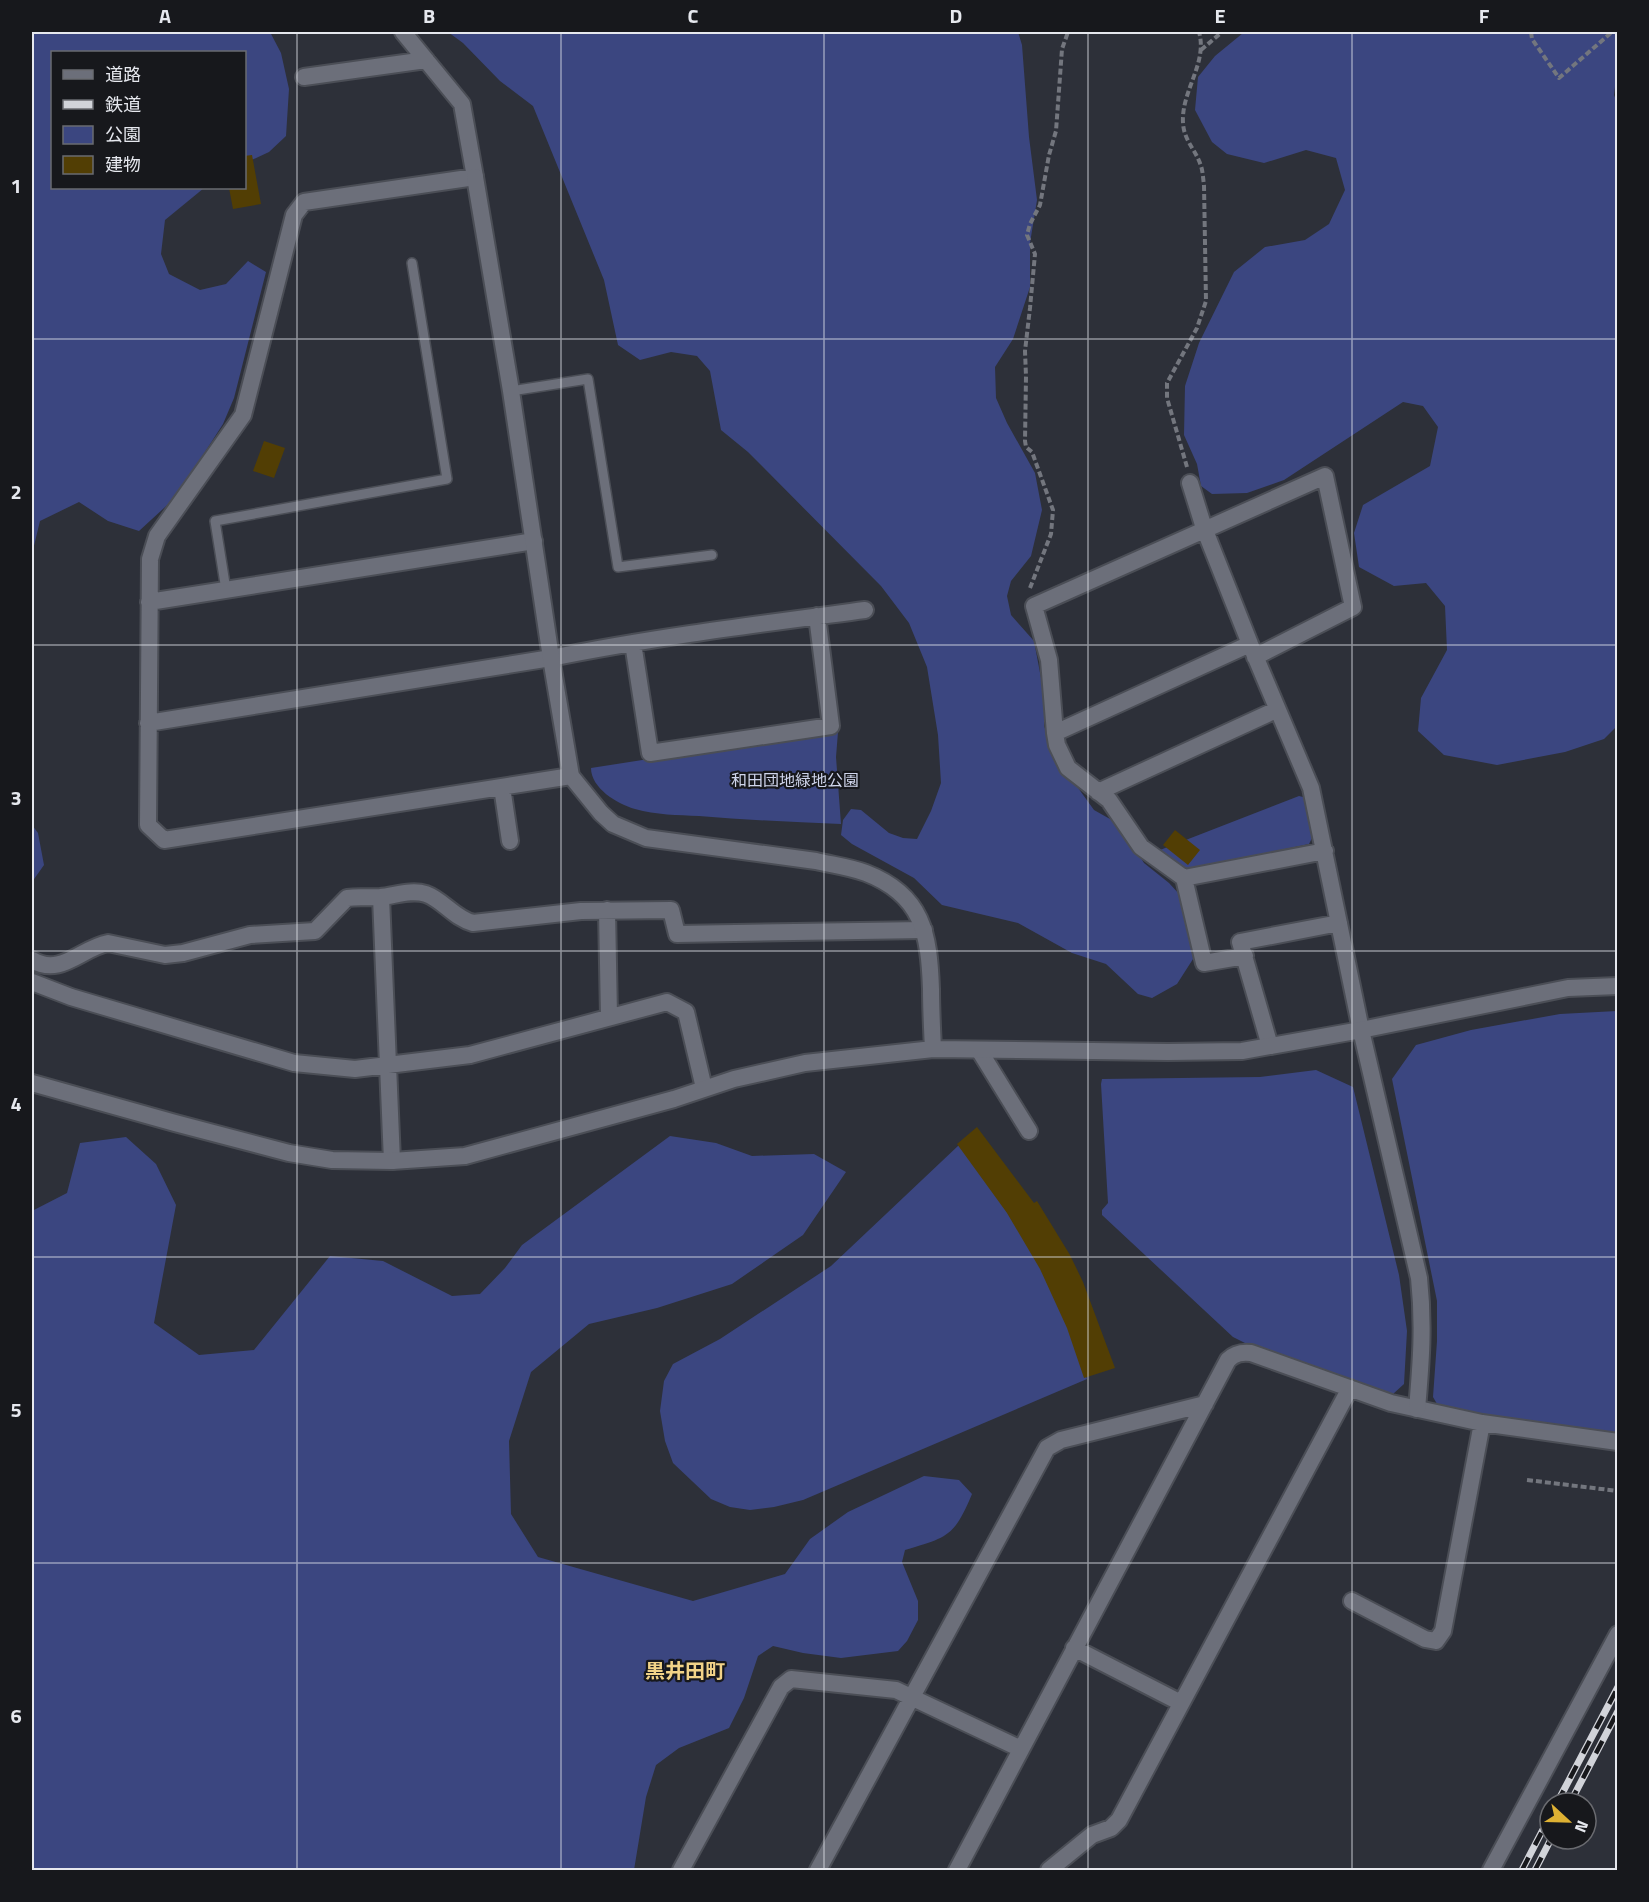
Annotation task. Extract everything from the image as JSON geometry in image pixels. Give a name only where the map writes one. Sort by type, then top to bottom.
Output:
[{"type":"street","points":[[403,32],[462,104],[511,391],[571,776],[613,824],[646,838],[816,861],[866,873],[902,894],[916,911],[924,930],[930,955],[933,1049]]},
{"type":"street","points":[[304,76],[426,60]]},
{"type":"street","points":[[475,177],[304,202],[294,215],[243,416],[157,536],[150,560],[148,825],[164,840],[571,776]]},
{"type":"street","points":[[1055,733],[1353,608],[1325,476],[1204,528],[1034,606],[1049,660],[1055,733],[1057,745],[1068,768],[1109,801],[1141,847],[1184,878],[1204,963],[1245,956]]},
{"type":"street","points":[[1190,483],[1204,528],[1252,650],[1311,788],[1361,1030],[1419,1278],[1423,1344],[1417,1409]]},
{"type":"street","points":[[149,602],[534,542]]},
{"type":"street","points":[[148,723],[633,643],[865,610]]},
{"type":"street","points":[[633,643],[650,753],[831,726],[817,616]]},
{"type":"street","points":[[1098,792],[1276,710]]},
{"type":"street","points":[[502,787],[510,841]]},
{"type":"street","points":[[1184,878],[1325,851]]},
{"type":"street","points":[[32,960],[52,966],[63,964],[108,943],[157,953],[183,953],[250,935],[315,931],[347,898],[381,897],[414,892],[425,894],[464,921],[473,923],[581,911],[671,910],[677,934],[924,930]]},
{"type":"street","points":[[381,897],[392,1161]]},
{"type":"street","points":[[607,910],[609,1017]]},
{"type":"street","points":[[1270,1046],[1240,942],[1339,923]]},
{"type":"street","points":[[32,982],[71,996],[294,1063],[355,1069],[470,1055],[667,1002],[686,1012],[704,1089]]},
{"type":"street","points":[[32,1083],[176,1124],[290,1153],[332,1160],[392,1161],[465,1156],[663,1102],[734,1079],[805,1063],[933,1049],[1242,1051],[1361,1030],[1568,988],[1617,986]]},
{"type":"street","points":[[979,1050],[1029,1131]]},
{"type":"street","points":[[957,1870],[1228,1360],[1238,1353],[1245,1352],[1391,1403],[1482,1423],[1617,1442]]},
{"type":"street","points":[[1049,1870],[1092,1835],[1111,1828],[1119,1820],[1350,1388]]},
{"type":"street","points":[[818,1870],[1047,1448],[1060,1440],[1205,1404]]},
{"type":"street","points":[[1352,1601],[1425,1639],[1436,1641],[1440,1637],[1482,1423]]},
{"type":"street","points":[[1491,1870],[1617,1634]]},
{"type":"street","points":[[1074,1648],[1181,1703]]},
{"type":"street","points":[[681,1870],[781,1686],[786,1682],[798,1679],[896,1690],[1021,1749]]},
{"type":"lane","points":[[226,590],[215,521],[447,479],[412,263]]},
{"type":"lane","points":[[511,391],[588,379],[618,567],[712,555]]},
{"type":"path","points":[[1034,606],[1029,599],[1030,590],[1051,534],[1053,510],[1032,452],[1026,447],[1025,441],[1024,351],[1035,254],[1028,235],[1030,224],[1040,206],[1048,155],[1056,131],[1062,49],[1068,32]]},
{"type":"path","points":[[1190,483],[1184,453],[1176,435],[1167,398],[1167,383],[1197,328],[1206,301],[1202,166],[1187,142],[1183,123],[1185,105],[1201,50],[1199,32]]},
{"type":"path","points":[[1201,50],[1222,32]]},
{"type":"path","points":[[1531,32],[1532,39],[1559,78],[1612,32]]},
{"type":"path","points":[[1527,1480],[1617,1491]]},
{"type":"green space","points":[[32,32],[270,32],[281,53],[289,89],[286,136],[269,152],[246,163],[246,51],[51,51],[51,189],[203,189],[165,220],[161,254],[169,274],[200,290],[226,284],[248,261],[266,272],[234,398],[223,424],[176,497],[139,531],[108,521],[79,502],[40,521],[32,554]]},
{"type":"green space","points":[[448,32],[1018,32],[1022,45],[1029,137],[1037,200],[1030,243],[1030,287],[1013,339],[995,367],[996,398],[1035,473],[1042,510],[1031,556],[1011,581],[1007,596],[1011,615],[1034,641],[1045,699],[1044,726],[1055,756],[1094,810],[1110,819],[1125,833],[1144,863],[1180,895],[1190,919],[1193,959],[1177,984],[1152,998],[1138,994],[1106,964],[1072,953],[1018,923],[942,905],[914,878],[852,844],[841,835],[843,820],[851,809],[861,810],[889,833],[903,838],[917,839],[931,811],[941,783],[938,735],[927,667],[909,623],[881,586],[748,452],[721,430],[710,371],[697,356],[671,352],[640,360],[618,345],[604,280],[533,106],[500,81],[463,43]]},
{"type":"green space","points":[[1617,32],[1617,71],[1614,95],[1618,105],[1618,725],[1604,739],[1565,752],[1497,765],[1444,755],[1418,731],[1421,698],[1447,650],[1445,606],[1426,583],[1394,586],[1359,567],[1354,533],[1363,505],[1430,466],[1438,427],[1423,406],[1403,402],[1284,480],[1247,493],[1212,494],[1201,486],[1197,464],[1184,435],[1185,386],[1199,343],[1234,272],[1265,247],[1305,240],[1329,224],[1345,190],[1336,158],[1306,150],[1264,163],[1227,154],[1212,142],[1195,110],[1198,77],[1215,56],[1243,33]]},
{"type":"green space","name":"和田団地緑地公園","points":[[835,730],[838,732],[836,757],[841,824],[659,814],[643,811],[628,807],[613,799],[600,788],[592,775],[591,768]]},
{"type":"green space","points":[[1299,796],[1305,801],[1312,838],[1309,844],[1186,870],[1160,850]]},
{"type":"green space","points":[[32,825],[38,833],[44,865],[32,882]]},
{"type":"green space","points":[[1617,1011],[1617,1435],[1440,1409],[1433,1397],[1437,1301],[1392,1079],[1416,1045],[1471,1030],[1560,1014]]},
{"type":"green space","points":[[1316,1070],[1353,1087],[1399,1275],[1407,1331],[1404,1384],[1393,1394],[1233,1337],[1102,1215],[1102,1210],[1108,1203],[1102,1079],[1260,1077]]},
{"type":"green space","points":[[670,1136],[716,1143],[752,1156],[814,1154],[846,1172],[803,1235],[732,1284],[657,1308],[589,1324],[531,1372],[509,1441],[511,1514],[538,1557],[693,1601],[785,1574],[810,1539],[848,1512],[924,1476],[959,1480],[972,1494],[954,1527],[940,1538],[905,1550],[902,1562],[918,1601],[918,1620],[907,1641],[898,1651],[841,1658],[773,1646],[758,1656],[744,1698],[729,1728],[679,1748],[656,1765],[646,1797],[634,1870],[32,1870],[32,1211],[67,1193],[80,1143],[126,1137],[156,1164],[176,1205],[154,1323],[199,1355],[254,1350],[330,1256],[383,1261],[452,1296],[480,1294],[505,1268],[522,1245]]},
{"type":"green space","points":[[959,1145],[988,1182],[1051,1282],[1087,1379],[803,1500],[750,1510],[730,1507],[711,1499],[673,1463],[665,1441],[660,1411],[664,1381],[673,1364],[720,1339],[831,1266]]},
{"type":"building","points":[[252,155],[261,204],[233,209],[229,189],[246,189],[246,156]]},
{"type":"building","points":[[264,441],[285,448],[274,478],[253,471]]},
{"type":"building","points":[[1175,830],[1200,850],[1188,865],[1163,845]]},
{"type":"building","points":[[977,1127],[1034,1203],[1037,1201],[1070,1255],[1083,1282],[1115,1368],[1084,1378],[1067,1328],[1040,1269],[1007,1213],[957,1144]]},
{"type":"railway","points":[[1563,1791],[1618,1687]]},
{"type":"railway","points":[[1576,1791],[1618,1711]]},
{"type":"railway","points":[[1522,1870],[1538,1839]]},
{"type":"railway","points":[[1535,1870],[1545,1851]]},
{"type":"district","name":"黒井田町","points":[[685,1671]]}]
